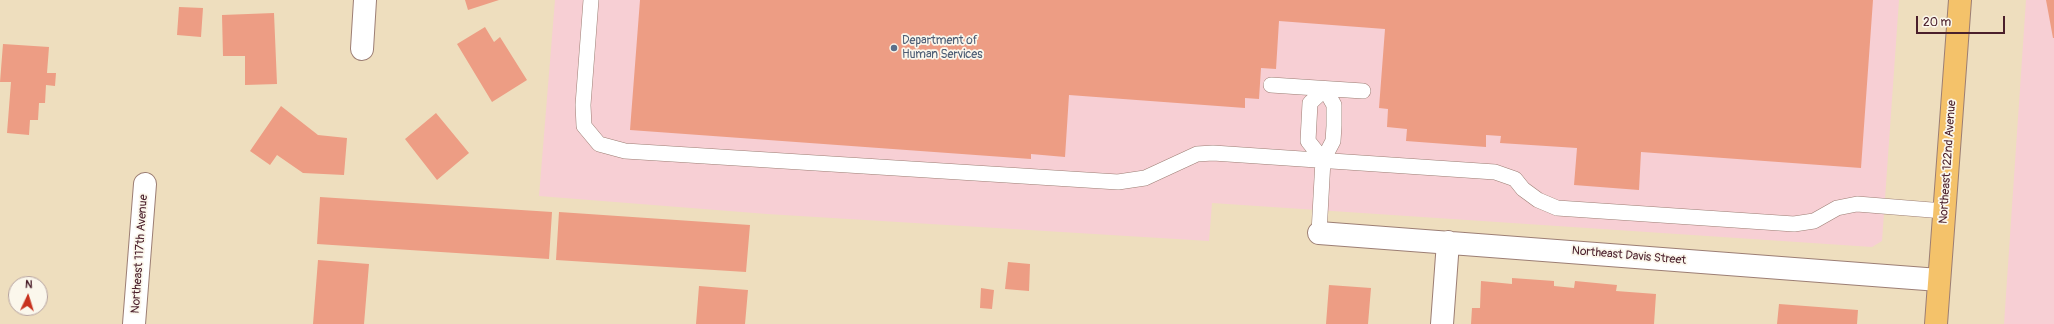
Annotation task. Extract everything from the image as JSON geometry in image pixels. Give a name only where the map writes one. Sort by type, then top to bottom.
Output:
[{"type":"main road","name":"Northeast 122nd Avenue","points":[[1936,324],[1960,0]]},
{"type":"street","points":[[362,49],[365,0]]},
{"type":"street","name":"Northeast 117th Avenue","points":[[134,324],[145,184]]},
{"type":"street","name":"Northeast Davis Street","points":[[1319,233],[1939,280]]},
{"type":"street","points":[[1442,324],[1448,242]]},
{"type":"lane","points":[[591,0],[583,105],[584,126],[599,144],[625,151],[1118,182],[1145,178],[1197,154],[1213,153],[1495,172],[1514,179],[1522,189],[1538,200],[1557,208],[1794,224],[1814,220],[1837,208],[1857,204],[1944,211]]},
{"type":"lane","points":[[1271,85],[1364,91]]},
{"type":"lane","points":[[1323,160],[1308,141],[1310,103],[1325,89]]},
{"type":"lane","points":[[1319,233],[1323,160],[1333,141],[1334,105],[1325,89]]},
{"type":"shaded area","points":[[555,0],[1899,0],[1882,241],[1872,247],[1212,203],[1209,241],[767,214],[539,196]]},
{"type":"shaded area","points":[[2026,0],[2054,0],[2054,324],[2004,324]]},
{"type":"building","points":[[465,0],[499,0],[468,10]]},
{"type":"building","points":[[640,0],[1873,0],[1861,168],[1641,152],[1639,190],[1574,185],[1577,148],[1500,143],[1501,136],[1486,135],[1486,147],[1406,141],[1407,129],[1387,127],[1388,109],[1379,108],[1385,29],[1279,21],[1276,69],[1261,68],[1259,99],[1245,98],[1245,108],[1069,95],[1065,157],[1031,154],[1031,159],[630,130]]},
{"type":"building","points":[[2046,0],[2054,0],[2054,38],[2053,38]]},
{"type":"building","points":[[179,7],[203,8],[201,37],[177,35]]},
{"type":"building","points":[[274,13],[277,84],[245,85],[245,56],[223,56],[222,15]]},
{"type":"building","points":[[485,27],[494,42],[500,37],[527,80],[492,102],[457,44]]},
{"type":"building","points":[[3,44],[49,47],[47,73],[56,73],[55,86],[46,85],[45,103],[39,103],[38,120],[30,120],[29,135],[7,133],[11,82],[0,82]]},
{"type":"building","points":[[281,106],[318,135],[347,138],[344,175],[303,173],[277,155],[270,165],[250,151]]},
{"type":"building","points":[[436,113],[469,153],[437,180],[405,139]]},
{"type":"building","points":[[320,197],[552,212],[549,259],[317,244]]},
{"type":"building","points":[[559,212],[750,225],[746,272],[556,260]]},
{"type":"building","points":[[318,260],[369,264],[364,324],[313,324]]},
{"type":"building","points":[[1008,262],[1030,264],[1029,291],[1005,289]]},
{"type":"building","points":[[1512,278],[1554,281],[1554,286],[1574,288],[1575,281],[1617,285],[1616,291],[1656,294],[1654,324],[1471,324],[1472,308],[1480,308],[1481,281],[1512,284]]},
{"type":"building","points":[[1329,285],[1371,288],[1368,324],[1326,324]]},
{"type":"building","points":[[699,286],[748,290],[745,324],[696,324]]},
{"type":"building","points":[[981,288],[994,290],[992,309],[980,308]]},
{"type":"building","points":[[1779,304],[1858,310],[1857,324],[1777,324]]},
{"type":"place","name":"Department of Human Services","points":[[894,48]]}]
